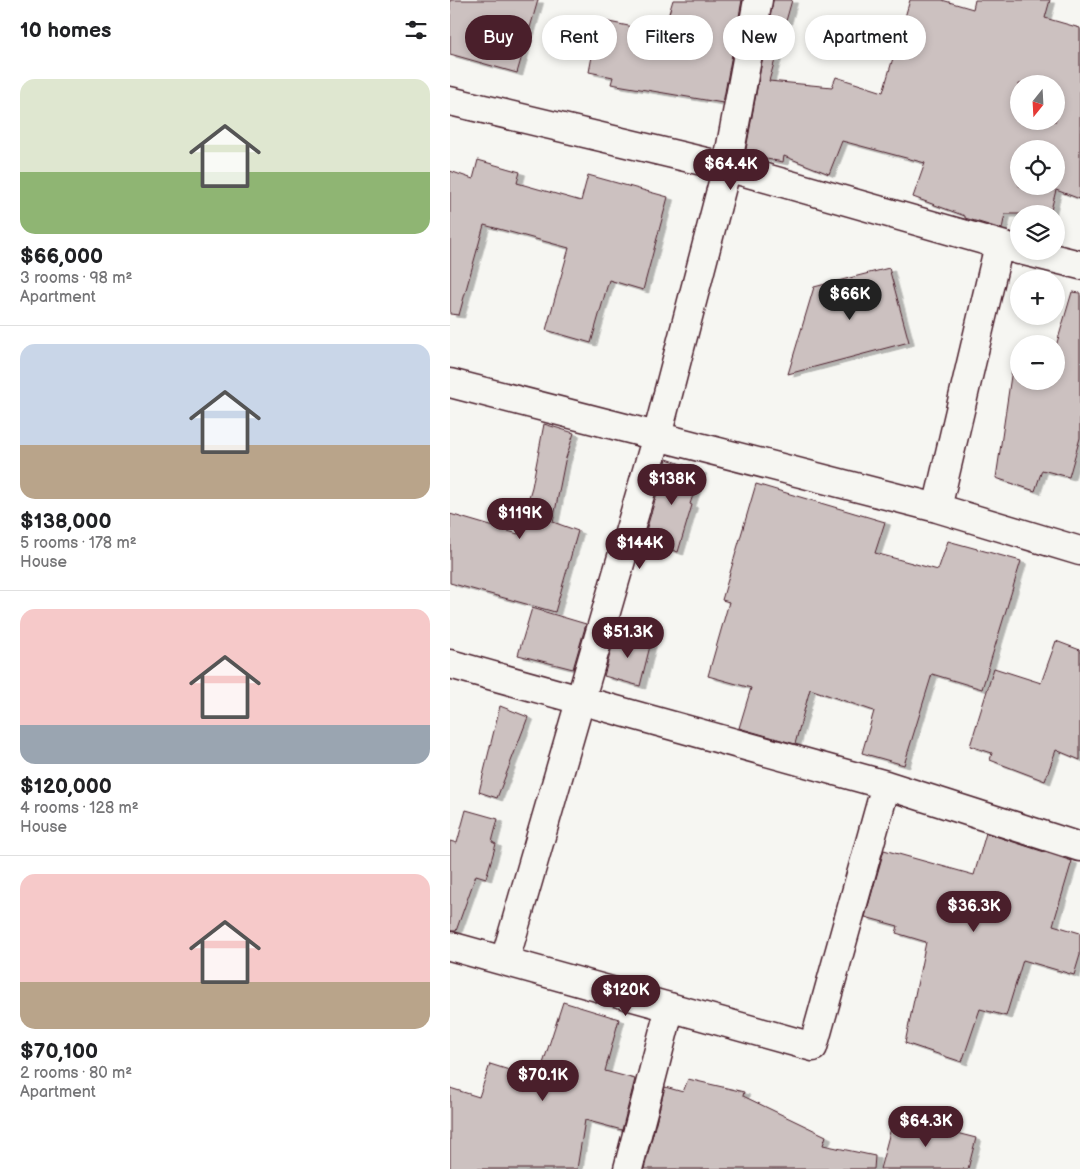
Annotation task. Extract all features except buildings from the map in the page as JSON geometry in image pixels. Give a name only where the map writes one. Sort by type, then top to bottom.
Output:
[{"type":"street","points":[[505,960],[658,436],[727,167],[758,0]]},
{"type":"street","points":[[450,101],[727,167],[1010,248]]},
{"type":"street","points":[[937,508],[1011,260]]},
{"type":"street","points":[[1059,260],[1080,265]]},
{"type":"street","points":[[450,383],[937,508],[1080,551]]},
{"type":"street","points":[[450,664],[886,785],[1080,846]]},
{"type":"street","points":[[450,946],[813,1047],[886,785]]},
{"type":"street","points":[[628,1169],[670,1007]]}]
